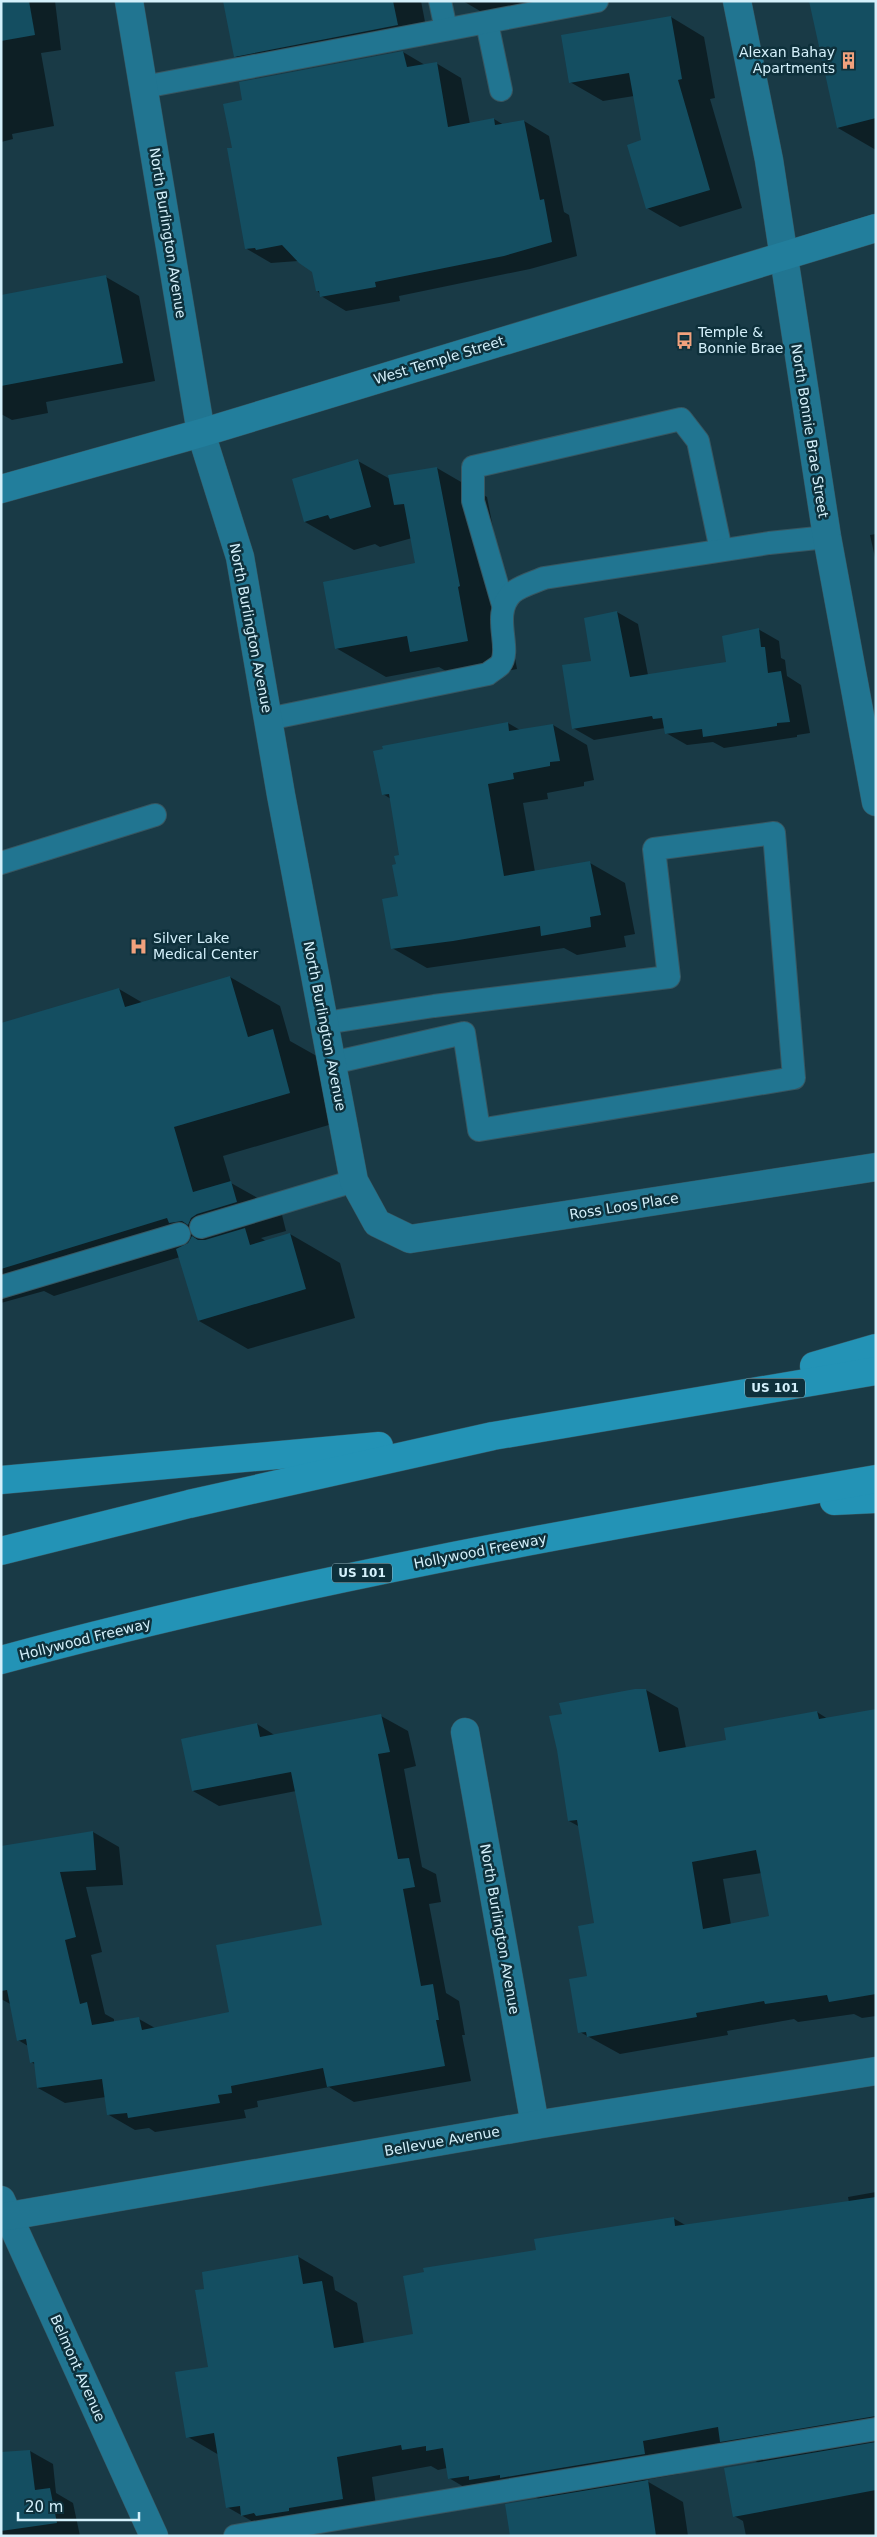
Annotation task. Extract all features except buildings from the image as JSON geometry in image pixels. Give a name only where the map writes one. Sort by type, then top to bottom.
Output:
[{"type":"highway","points":[[675,1405],[876,1348]]},
{"type":"highway","name":"US 101","points":[[1,1551],[189,1504],[493,1436],[876,1371]]},
{"type":"highway","points":[[1,1480],[493,1436]]},
{"type":"highway","name":"Hollywood Freeway","points":[[1,1660],[212,1607],[387,1568],[876,1479]]},
{"type":"highway","points":[[727,1505],[876,1499]]},
{"type":"main road","name":"West Temple Street","points":[[1,489],[201,433],[876,228]]},
{"type":"street","name":"North Burlington Avenue","points":[[129,1],[201,433],[240,557],[268,719],[354,1181],[377,1222]]},
{"type":"street","name":"North Bonnie Brae Street","points":[[737,1],[769,160],[785,255],[826,537],[876,802]]},
{"type":"street","name":"Ross Loos Place","points":[[377,1222],[410,1239],[876,1167]]},
{"type":"street","name":"North Burlington Avenue","points":[[465,1732],[535,2125]]},
{"type":"street","name":"Bellevue Avenue","points":[[5,2208],[876,2071]]},
{"type":"street","name":"Belmont Avenue","points":[[5,2208],[154,2536]]},
{"type":"lane","points":[[440,1],[446,29]]},
{"type":"lane","points":[[144,87],[597,1]]},
{"type":"lane","points":[[487,23],[501,90]]},
{"type":"lane","points":[[268,719],[488,674],[501,664],[505,651],[502,635],[504,605],[474,501],[473,467],[681,419],[698,441],[721,550]]},
{"type":"lane","points":[[504,605],[513,592],[544,578],[721,550],[826,537]]},
{"type":"lane","points":[[1,863],[155,814]]},
{"type":"lane","points":[[325,1023],[434,1006],[669,977],[654,849],[774,834],[794,1078],[479,1130],[464,1033],[332,1063]]},
{"type":"lane","points":[[201,1227],[354,1181]]},
{"type":"lane","points":[[1,1287],[179,1234]]},
{"type":"lane","points":[[235,2536],[876,2429]]},
{"type":"place","name":"Alexan Bahay Apartments","points":[[849,60]]},
{"type":"place","name":"Temple & Bonnie Brae","points":[[684,340]]},
{"type":"place","name":"Silver Lake Medical Center","points":[[139,946]]}]
